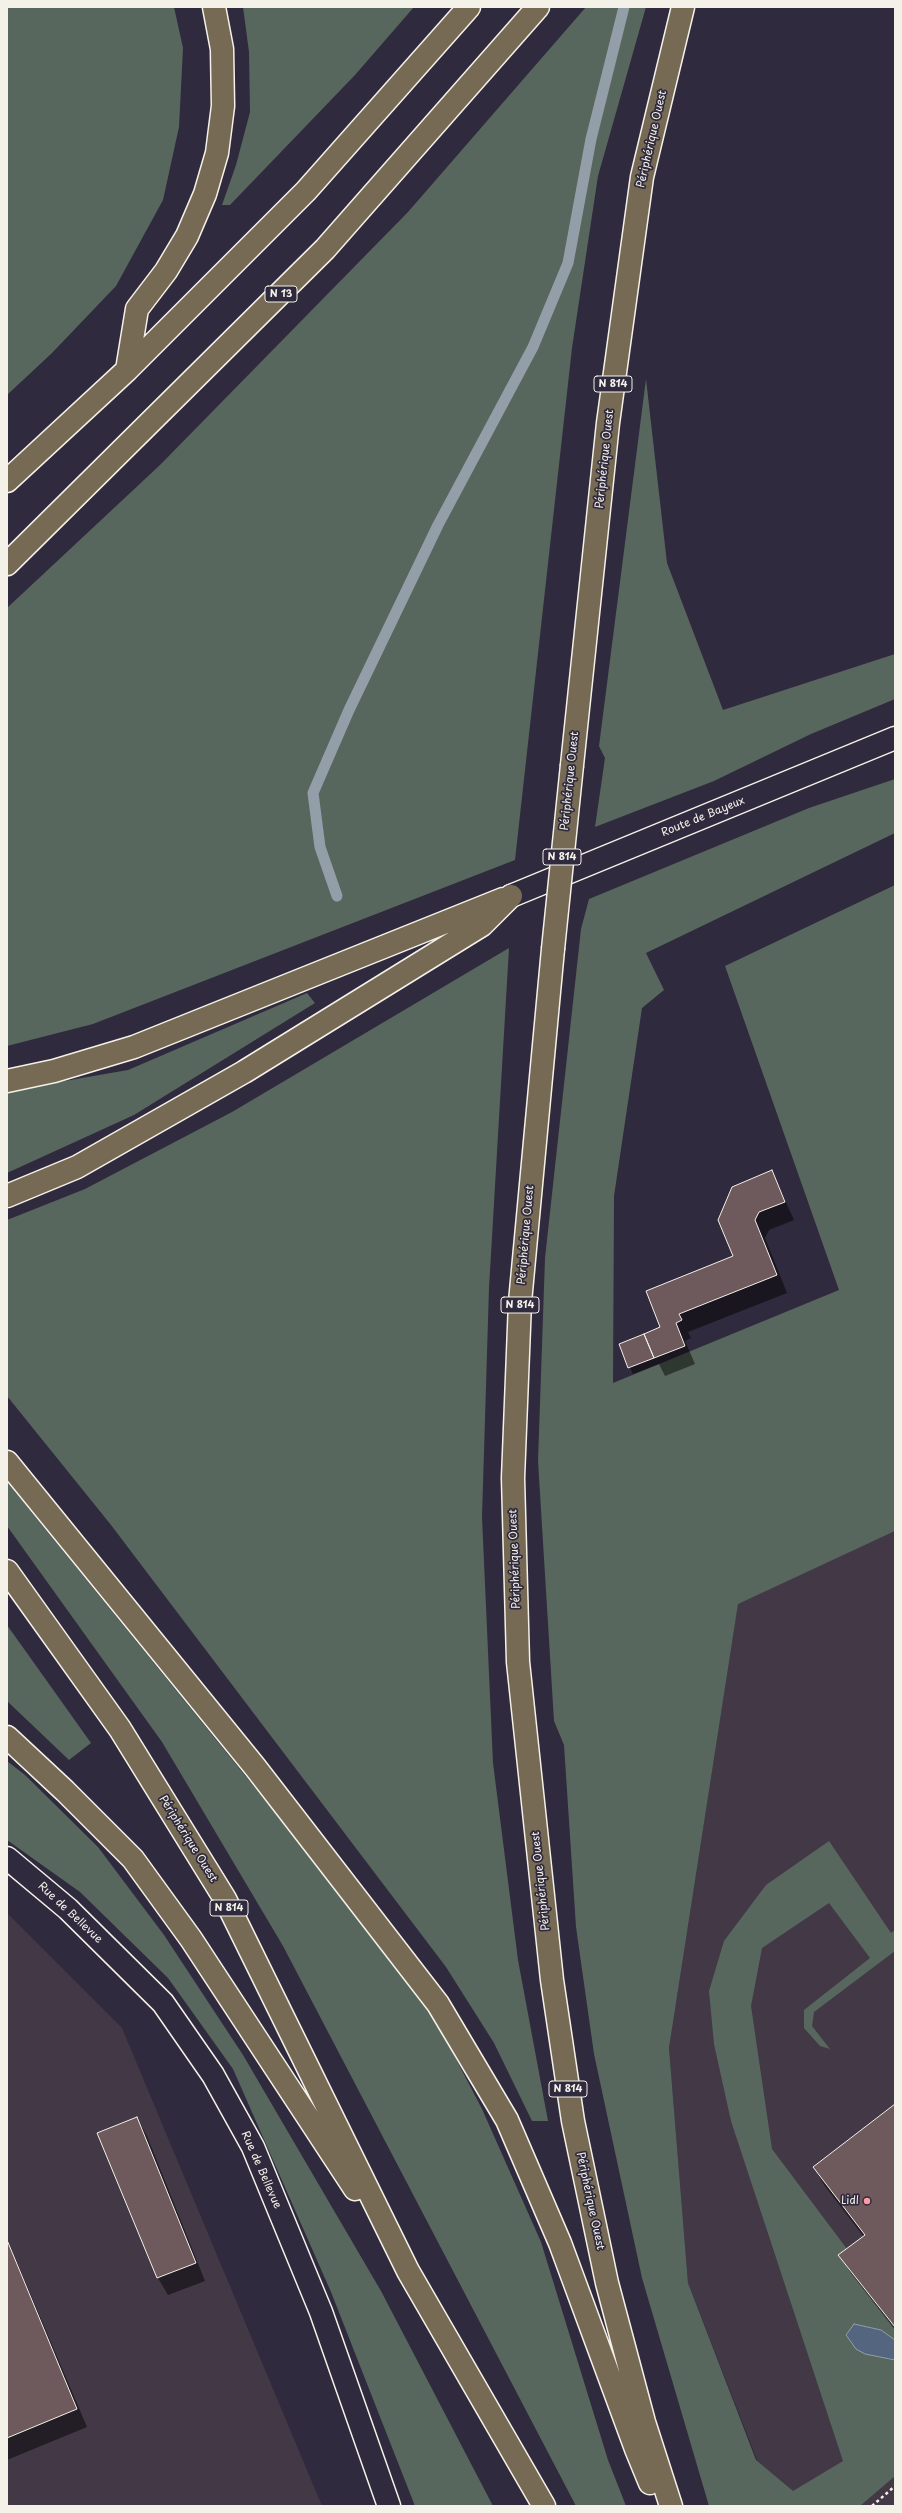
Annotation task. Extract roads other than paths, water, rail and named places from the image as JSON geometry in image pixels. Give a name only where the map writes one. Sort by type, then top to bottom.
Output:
[{"type":"highway","points":[[126,370],[137,309],[166,271],[187,236],[205,194],[217,152],[223,106],[222,49],[214,7]]},
{"type":"highway","points":[[7,481],[126,370],[306,191],[469,7]]},
{"type":"highway","name":"N 13","points":[[7,564],[38,536],[325,249],[538,7]]},
{"type":"highway","name":"Périphérique Ouest","points":[[671,2506],[644,2422],[607,2283],[573,2121],[552,1980],[518,1662],[513,1478],[520,1309],[553,949],[608,423],[642,177],[683,7]]},
{"type":"highway","points":[[7,1082],[54,1071],[134,1047],[511,896]]},
{"type":"highway","points":[[7,1196],[77,1166],[244,1072],[482,925],[511,896]]},
{"type":"highway","points":[[7,1462],[255,1767],[438,2004],[507,2120],[560,2243],[636,2449],[660,2506]]},
{"type":"highway","name":"Périphérique Ouest","points":[[7,1571],[120,1729],[225,1899],[408,2271],[544,2506]]},
{"type":"highway","points":[[7,1737],[65,1791],[133,1859],[191,1939],[408,2271]]},
{"type":"street","name":"Route de Bayeux","points":[[511,896],[895,738]]},
{"type":"street","name":"Rue de Bellevue","points":[[7,1858],[68,1909],[163,2003],[213,2075],[256,2154],[321,2312],[389,2506]]},
{"type":"water","points":[[854,2324],[881,2330],[895,2340],[895,2360],[865,2354],[856,2349],[846,2335]]},
{"type":"waterway","points":[[337,896],[320,847],[313,793],[349,710],[438,525],[533,347],[568,263],[591,139],[624,7]]},
{"type":"place","name":"Lidl","points":[[867,2201]]}]
